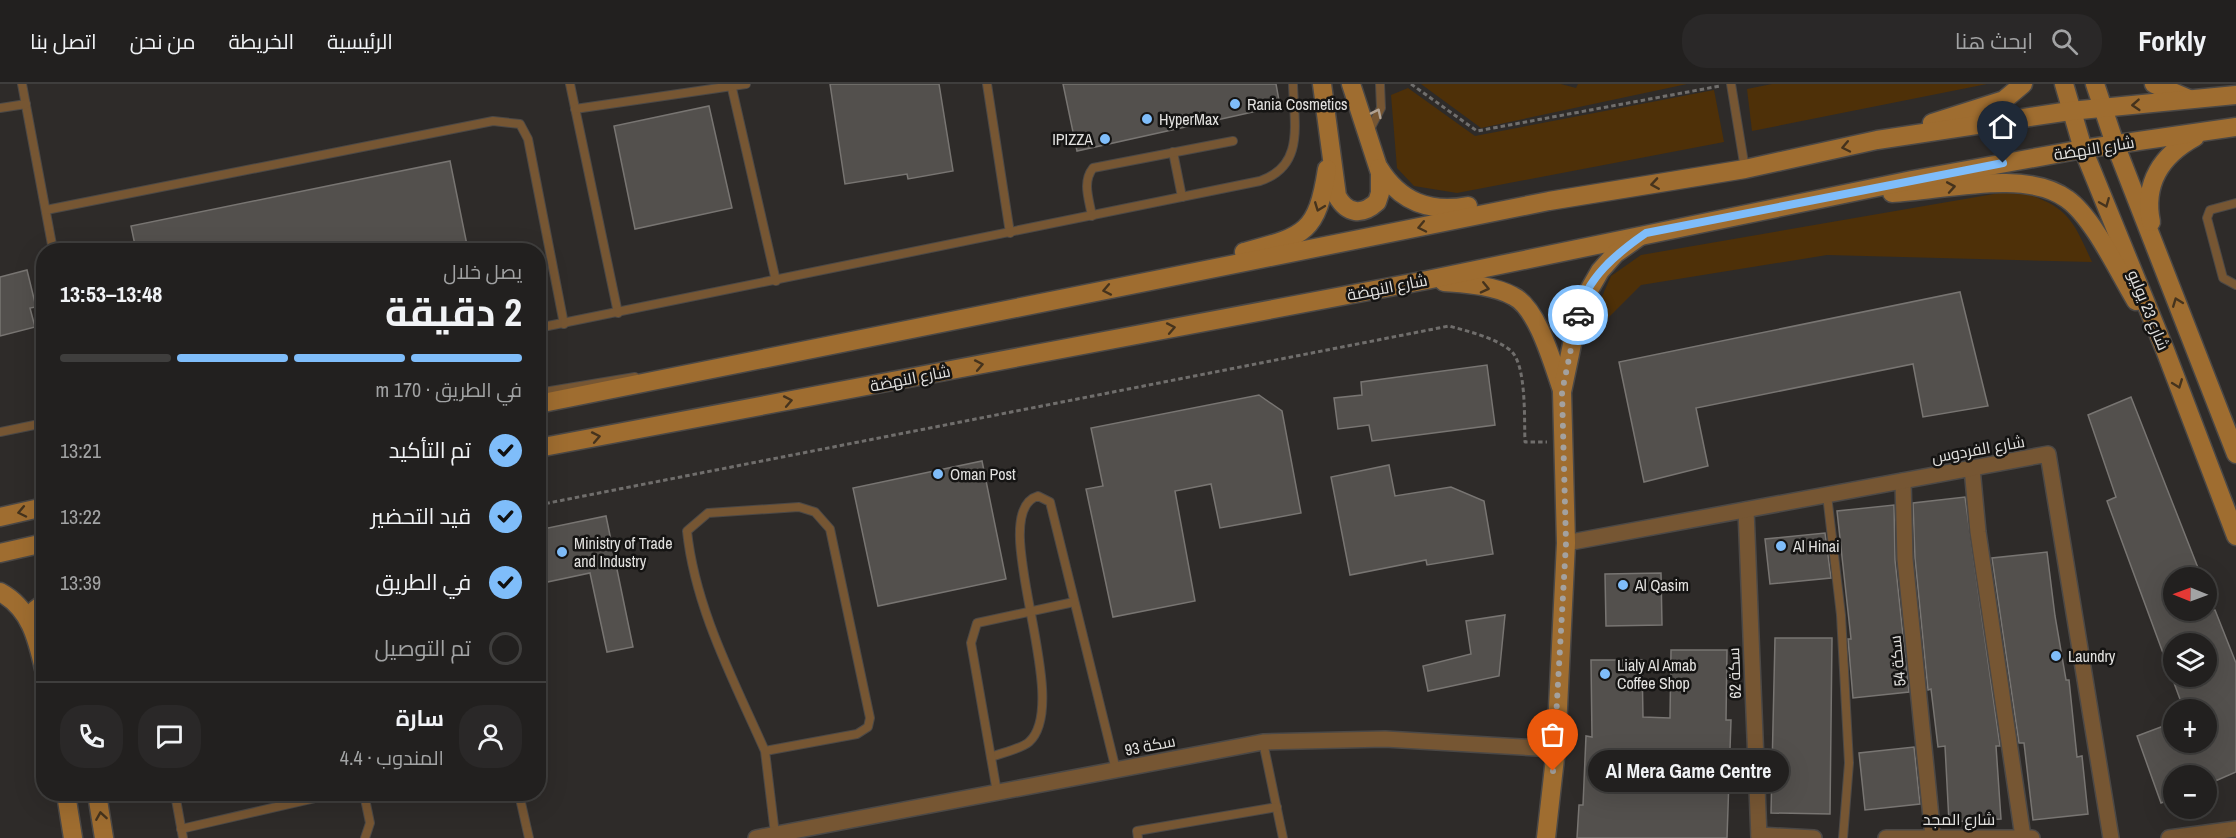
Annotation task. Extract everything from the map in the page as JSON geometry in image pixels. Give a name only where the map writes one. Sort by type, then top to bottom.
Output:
[{"type":"main road","points":[[1322,84],[1337,196],[1342,206],[1352,211],[1362,212],[1377,202],[1381,183],[1351,84]]},
{"type":"main road","points":[[1877,140],[2004,100],[2023,84]]},
{"type":"main road","name":"شارع 23 يوليو","points":[[2064,84],[2070,111],[2083,149],[2165,350],[2236,536]]},
{"type":"main road","name":"شارع 23 يوليو","points":[[2095,84],[2115,144],[2232,434],[2236,454]]},
{"type":"main road","points":[[2154,84],[2194,101]]},
{"type":"main road","points":[[546,402],[1549,201],[1745,169],[1877,140],[2070,111],[2194,101],[2236,95]]},
{"type":"main road","name":"شارع النهضة","points":[[546,446],[1427,280],[1646,233],[1851,194],[1912,180],[2083,149],[2236,128]]},
{"type":"main road","points":[[2157,251],[2149,214],[2151,187],[2158,169],[2175,148],[2202,134]]},
{"type":"main road","points":[[1195,273],[1216,260],[1283,241],[1304,229],[1314,220],[1321,205],[1331,150]]},
{"type":"main road","points":[[1377,164],[1397,192],[1429,207],[1456,208],[1513,199],[1549,201]]},
{"type":"main road","points":[[1851,194],[1929,191],[1960,186],[2022,183],[2044,188],[2067,199],[2087,220],[2165,350]]},
{"type":"main road","points":[[1546,838],[1556,749],[1566,543],[1562,392],[1580,306],[1600,271],[1615,254],[1646,233]]},
{"type":"main road","points":[[1427,280],[1483,286],[1515,296],[1539,325],[1562,392]]},
{"type":"main road","points":[[0,517],[36,509]]},
{"type":"main road","points":[[0,553],[36,545]]},
{"type":"main road","points":[[0,592],[18,603],[33,627],[36,638]]},
{"type":"main road","points":[[33,627],[36,609]]},
{"type":"main road","points":[[67,801],[73,838]]},
{"type":"main road","points":[[98,801],[104,838]]},
{"type":"street","name":"شارع الفردوس","points":[[1566,543],[2048,454],[2111,838]]},
{"type":"street","points":[[1972,468],[1978,532],[2023,837]]},
{"type":"street","name":"سكة 54","points":[[1903,481],[1905,559],[1934,837]]},
{"type":"street","name":"سكة 62","points":[[1746,510],[1759,837]]},
{"type":"street","name":"سكة 93","points":[[756,838],[1263,742],[1385,739],[1556,749]]},
{"type":"street","points":[[2169,838],[2202,837],[2236,829]]},
{"type":"street","points":[[1759,837],[1814,838]]},
{"type":"street","name":"شارع المجد","points":[[1886,838],[2033,838]]},
{"type":"lane","points":[[22,84],[52,243]]},
{"type":"lane","points":[[570,84],[618,313]]},
{"type":"lane","points":[[575,109],[746,84]]},
{"type":"lane","points":[[987,84],[1010,233]]},
{"type":"lane","points":[[546,327],[1010,233],[1276,176],[1284,170],[1293,150],[1293,84]]},
{"type":"lane","points":[[1369,142],[1370,128],[1381,108],[1380,84]]},
{"type":"lane","points":[[731,85],[777,281]]},
{"type":"lane","points":[[1731,85],[1745,169]]},
{"type":"lane","points":[[0,108],[26,105]]},
{"type":"lane","points":[[46,210],[493,121],[520,124],[528,139],[564,324]]},
{"type":"lane","points":[[1092,216],[1086,185],[1087,175],[1093,168],[1233,141]]},
{"type":"lane","points":[[1173,152],[1182,197]]},
{"type":"lane","points":[[2236,203],[2210,210],[2207,218],[2223,278],[2236,285]]},
{"type":"lane","points":[[546,392],[623,378],[648,377],[657,380]]},
{"type":"lane","points":[[0,432],[36,425]]},
{"type":"lane","points":[[1827,495],[1842,615],[1849,763],[1844,838]]},
{"type":"lane","points":[[991,757],[1029,742],[1040,723],[1044,696],[1029,611],[1020,525],[1023,508],[1031,498],[1038,496],[1050,502],[1116,770]]},
{"type":"lane","points":[[765,751],[856,734],[868,727],[870,717],[830,529],[815,512],[799,507],[708,513],[687,531],[690,565],[720,650],[765,751],[775,834]]},
{"type":"lane","points":[[997,792],[971,643],[977,623],[1074,602]]},
{"type":"lane","points":[[1263,742],[1282,838]]},
{"type":"lane","points":[[176,801],[183,838]]},
{"type":"lane","points":[[181,829],[303,801]]},
{"type":"lane","points":[[365,801],[370,823],[365,838]]},
{"type":"lane","points":[[521,801],[529,838]]},
{"type":"lane","points":[[1138,838],[1137,831],[1277,807]]},
{"type":"path","points":[[1411,84],[1478,131],[1731,85]]},
{"type":"path","points":[[546,503],[1449,326],[1492,339],[1513,352],[1521,368],[1525,442],[1564,441]]},
{"type":"shaded area","points":[[1421,84],[1561,84],[1576,88],[1578,84],[1687,84],[1481,128]]},
{"type":"shaded area","points":[[1772,84],[1987,84],[1752,131],[1747,89]]},
{"type":"shaded area","points":[[1408,88],[1475,136],[1714,90],[1724,142],[1457,193],[1414,186],[1397,168],[1391,95]]},
{"type":"shaded area","points":[[2017,190],[2047,202],[2065,215],[2078,233],[2092,262],[1827,255],[1641,285],[1588,338],[1590,324],[1611,276],[1641,255]]},
{"type":"building","points":[[830,84],[939,84],[953,171],[908,179],[907,174],[845,184]]},
{"type":"building","name":"HyperMax","points":[[1063,84],[1276,84],[1280,106],[1077,151]]},
{"type":"building","points":[[709,106],[732,208],[635,229],[614,126]]},
{"type":"building","points":[[450,161],[467,243],[135,243],[131,226]]},
{"type":"building","points":[[27,270],[36,307],[30,308],[35,327],[0,336],[0,277]]},
{"type":"building","points":[[1960,292],[1988,406],[1923,417],[1913,364],[1696,408],[1708,466],[1644,482],[1619,362]]},
{"type":"building","points":[[1487,365],[1495,425],[1372,441],[1369,425],[1338,429],[1334,398],[1362,395],[1361,382]]},
{"type":"building","points":[[1259,395],[1282,411],[1301,513],[1220,528],[1211,484],[1175,491],[1195,601],[1113,617],[1086,489],[1103,486],[1091,428]]},
{"type":"building","points":[[2131,397],[2198,567],[2163,567],[2163,621],[2217,621],[2217,615],[2236,663],[2236,772],[2217,780],[2217,765],[2163,765],[2163,802],[2161,803],[2137,736],[2163,726],[2163,753],[2217,753],[2217,699],[2180,699],[2176,687],[2217,687],[2217,633],[2163,633],[2163,653],[2107,501],[2116,497],[2088,415]]},
{"type":"building","points":[[982,461],[1006,579],[878,606],[853,488]]},
{"type":"building","points":[[1389,465],[1395,496],[1451,487],[1484,501],[1493,554],[1427,565],[1426,560],[1350,575],[1331,477]]},
{"type":"building","points":[[1965,497],[2000,746],[1996,746],[2001,819],[1949,822],[1945,746],[1938,747],[1931,689],[1928,690],[1915,558],[1913,503]]},
{"type":"building","points":[[1894,505],[1895,560],[1909,692],[1853,698],[1848,639],[1851,639],[1837,511]]},
{"type":"building","points":[[606,516],[633,647],[607,652],[590,573],[546,582],[546,528]]},
{"type":"building","points":[[1825,533],[1831,578],[1770,584],[1765,539]]},
{"type":"building","points":[[2047,552],[2066,680],[2069,680],[2077,757],[2082,756],[2088,814],[2033,820],[2024,743],[2019,743],[1992,558]]},
{"type":"building","points":[[1661,573],[1662,625],[1606,626],[1605,574]]},
{"type":"building","points":[[1505,615],[1499,676],[1428,691],[1423,666],[1471,654],[1466,621]]},
{"type":"building","points":[[1775,638],[1832,638],[1830,814],[1771,813]]},
{"type":"building","points":[[1671,650],[1727,650],[1726,720],[1731,720],[1727,838],[1577,838],[1579,805],[1583,805],[1586,736],[1592,737],[1591,660],[1642,660],[1643,717],[1670,718]]},
{"type":"building","points":[[1914,747],[1920,804],[1865,810],[1859,753]]},
{"type":"way so far","points":[[1553,771],[1566,543],[1562,392],[1578,315]]},
{"type":"place","name":"Rania Cosmetics","points":[[1235,104]]},
{"type":"place","name":"HyperMax","points":[[1147,119]]},
{"type":"place","name":"IPIZZA","points":[[1105,139]]},
{"type":"place","name":"Oman Post","points":[[938,474]]},
{"type":"place","name":"Al Hinai","points":[[1781,546]]},
{"type":"place","name":"Ministry of Trade and Industry","points":[[562,552]]},
{"type":"place","name":"Al Qasim","points":[[1623,585]]},
{"type":"place","name":"Laundry","points":[[2056,656]]},
{"type":"place","name":"Lialy Al Amab Coffee Shop","points":[[1605,674]]},
{"type":"place","name":"Al Mera Game Centre","points":[[1553,771]]},
{"type":"route","points":[[1578,315],[1580,306],[1600,271],[1615,254],[1646,233],[2003,163]]}]
